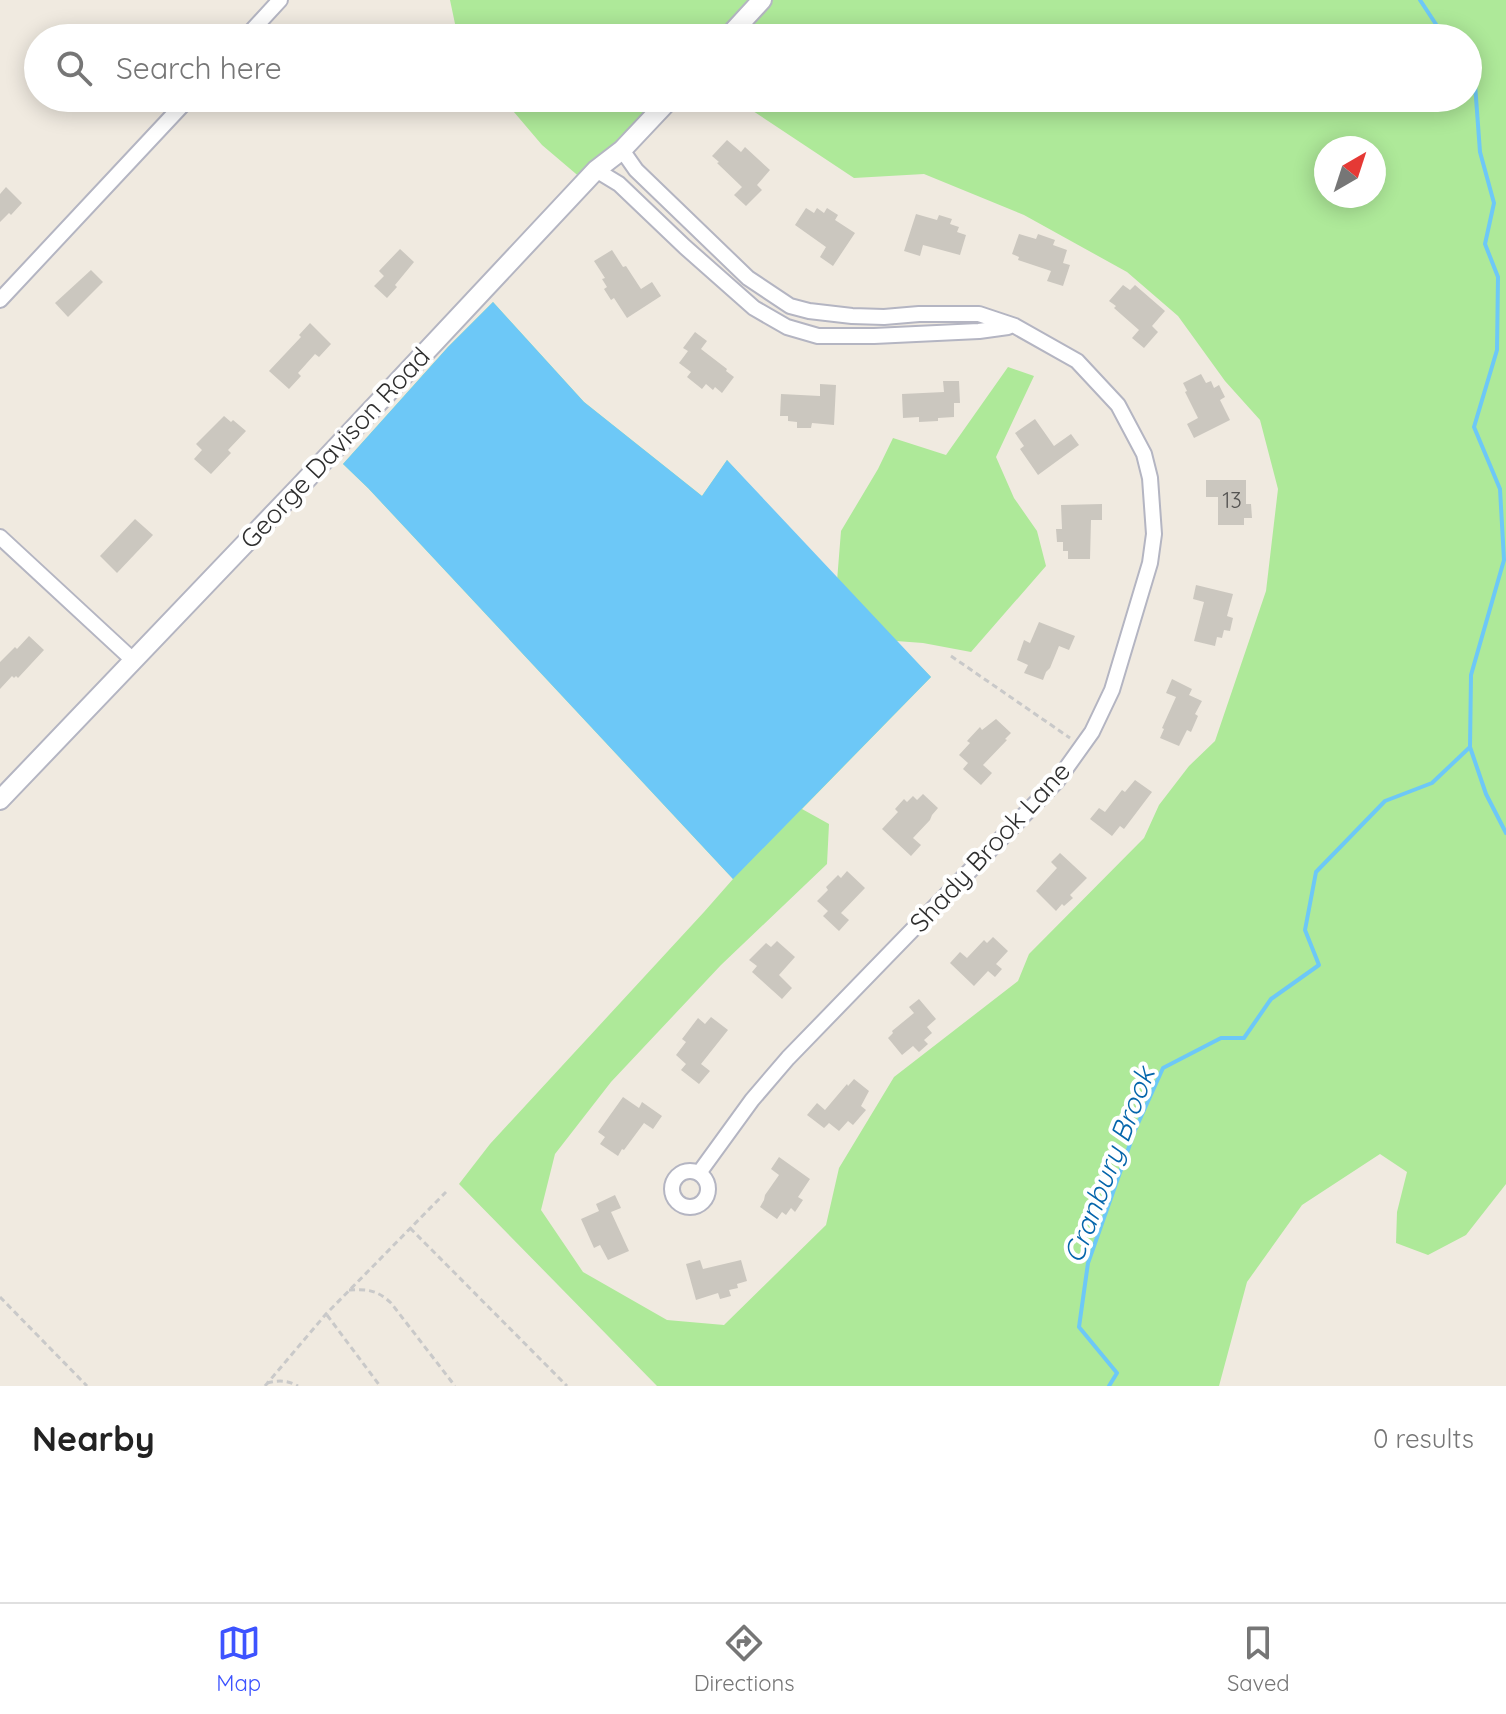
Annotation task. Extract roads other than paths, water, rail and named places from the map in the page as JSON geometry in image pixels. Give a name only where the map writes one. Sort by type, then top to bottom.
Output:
[{"type":"street","points":[[258,24],[280,0]]},
{"type":"street","points":[[740,24],[762,0]]},
{"type":"street","points":[[0,300],[176,112]]},
{"type":"street","name":"George Davison Road","points":[[0,800],[596,170],[622,150],[658,112]]},
{"type":"street","name":"Shady Brook Lane","points":[[622,150],[636,170],[748,278],[790,306],[842,316],[979,314],[1015,326],[1077,361],[1118,405],[1144,454],[1150,478],[1154,534],[1150,563],[1112,690],[1092,732],[1057,781],[788,1058],[752,1100],[699,1173]]},
{"type":"street","points":[[596,170],[619,184],[754,308],[787,327],[818,336],[874,336],[979,331],[1015,326]]},
{"type":"street","points":[[713,271],[726,257]]},
{"type":"street","points":[[873,317],[874,336]]},
{"type":"street","points":[[0,537],[134,661]]},
{"type":"water","points":[[493,302],[584,402],[702,496],[727,460],[931,677],[733,879],[343,464],[448,347]]},
{"type":"waterway","name":"Cranbury Brook","points":[[1420,0],[1436,24]]},
{"type":"waterway","name":"Cranbury Brook","points":[[1109,1386],[1117,1373],[1079,1327],[1088,1263],[1135,1130],[1163,1068],[1221,1038],[1244,1038],[1271,999],[1319,965],[1305,930],[1316,872],[1385,801],[1432,783],[1470,747],[1471,675],[1504,560],[1500,489],[1474,427],[1497,350],[1498,277],[1485,244],[1494,203],[1480,152],[1477,112]]},
{"type":"waterway","points":[[1470,747],[1486,794],[1506,833]]}]
